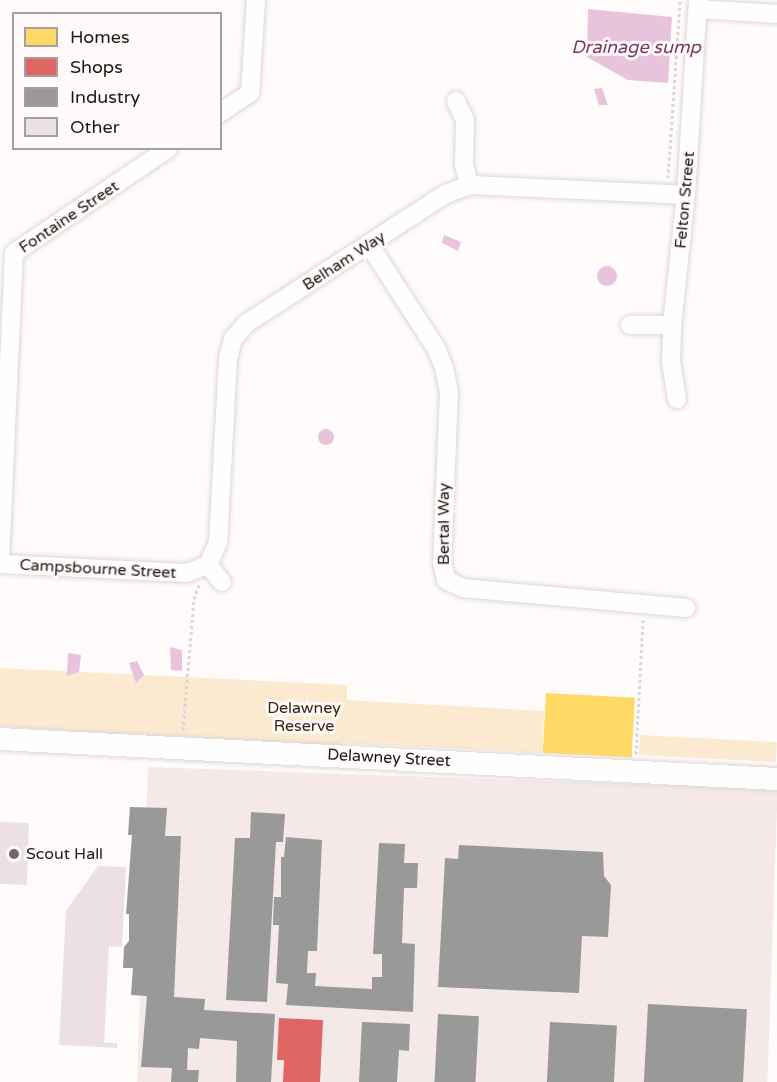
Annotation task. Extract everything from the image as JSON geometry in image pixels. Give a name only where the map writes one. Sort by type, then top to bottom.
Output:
[{"type":"street","points":[[222,112],[250,93],[256,0]]},
{"type":"street","points":[[698,4],[777,14]]},
{"type":"street","name":"Felton Street","points":[[677,399],[671,361],[672,325],[686,195],[698,4]]},
{"type":"street","points":[[456,101],[465,120],[464,164],[469,185]]},
{"type":"street","name":"Fontaine Street","points":[[0,563],[14,253],[166,150]]},
{"type":"street","name":"Belham Way","points":[[203,566],[218,543],[228,359],[233,339],[247,323],[370,246],[446,194],[469,185],[686,195]]},
{"type":"street","name":"Bertal Way","points":[[370,246],[444,368],[449,391],[442,562],[446,580],[463,588],[686,608]]},
{"type":"street","points":[[630,325],[672,325]]},
{"type":"street","name":"Campsbourne Street","points":[[0,563],[186,573],[203,566]]},
{"type":"street","points":[[203,566],[222,582]]},
{"type":"street","name":"Delawney Street","points":[[0,739],[777,779]]},
{"type":"path","points":[[668,180],[680,0]]},
{"type":"path","points":[[182,734],[194,599],[203,566]]},
{"type":"path","points":[[636,758],[644,603]]},
{"type":"shaded area","points":[[148,767],[777,789],[767,1082],[137,1082]]},
{"type":"green space","name":"Delawney Reserve","points":[[0,668],[347,685],[347,700],[544,711],[543,753],[341,743],[340,753],[0,726]]},
{"type":"green space","points":[[640,735],[777,742],[776,762],[639,755]]},
{"type":"water","name":"Drainage sump","points":[[588,9],[672,17],[668,83],[628,80],[587,57]]},
{"type":"water","points":[[602,88],[608,105],[599,105],[594,89]]},
{"type":"water","points":[[444,235],[461,242],[458,251],[442,243]]},
{"type":"water","points":[[607,266],[614,269],[617,276],[614,283],[607,286],[600,283],[597,276],[600,269]]},
{"type":"water","points":[[326,429],[332,431],[334,437],[332,443],[326,445],[320,443],[318,437],[320,431]]},
{"type":"water","points":[[170,647],[182,650],[182,671],[171,670]]},
{"type":"water","points":[[68,653],[81,655],[79,672],[67,676]]},
{"type":"water","points":[[137,661],[144,675],[136,683],[129,663]]},
{"type":"building: Homes","points":[[546,693],[635,698],[632,758],[543,753]]},
{"type":"building: Shops","points":[[279,1018],[323,1020],[320,1082],[283,1082],[284,1060],[277,1060]]},
{"type":"building: Industry","points":[[130,807],[167,808],[165,836],[181,836],[174,997],[205,999],[204,1010],[275,1014],[271,1082],[236,1082],[237,1041],[200,1038],[199,1049],[188,1048],[187,1070],[199,1070],[198,1082],[171,1082],[172,1068],[141,1067],[147,996],[131,995],[133,968],[123,968],[124,947],[129,941],[129,914],[126,914],[132,835],[128,835]]},
{"type":"building: Industry","points":[[251,812],[285,814],[283,842],[276,842],[267,1002],[226,1000],[235,838],[250,838]]},
{"type":"building: Industry","points":[[286,837],[322,840],[317,951],[308,951],[307,973],[316,973],[315,986],[372,989],[372,977],[382,977],[382,954],[373,954],[379,843],[405,844],[404,863],[418,863],[417,888],[404,888],[402,943],[415,944],[413,1012],[286,1005],[288,984],[276,983],[279,925],[273,925],[274,897],[281,897],[281,857],[284,857]]},
{"type":"building: Industry","points":[[459,845],[603,852],[604,876],[611,885],[608,937],[582,936],[579,993],[438,987],[445,858],[458,859]]},
{"type":"building: Industry","points":[[648,1004],[747,1009],[743,1082],[644,1082]]},
{"type":"building: Industry","points":[[438,1014],[479,1016],[475,1082],[434,1082]]},
{"type":"building: Industry","points":[[362,1022],[410,1024],[409,1051],[399,1050],[397,1082],[359,1082]]},
{"type":"building: Industry","points":[[550,1022],[617,1026],[614,1082],[547,1082]]},
{"type":"building: Other","name":"Scout Hall","points":[[0,822],[29,823],[27,885],[0,884]]},
{"type":"building: Other","points":[[98,866],[126,867],[122,947],[109,946],[104,1043],[117,1043],[117,1048],[59,1045],[66,911]]},
{"type":"place","name":"Scout Hall","points":[[14,854]]}]
